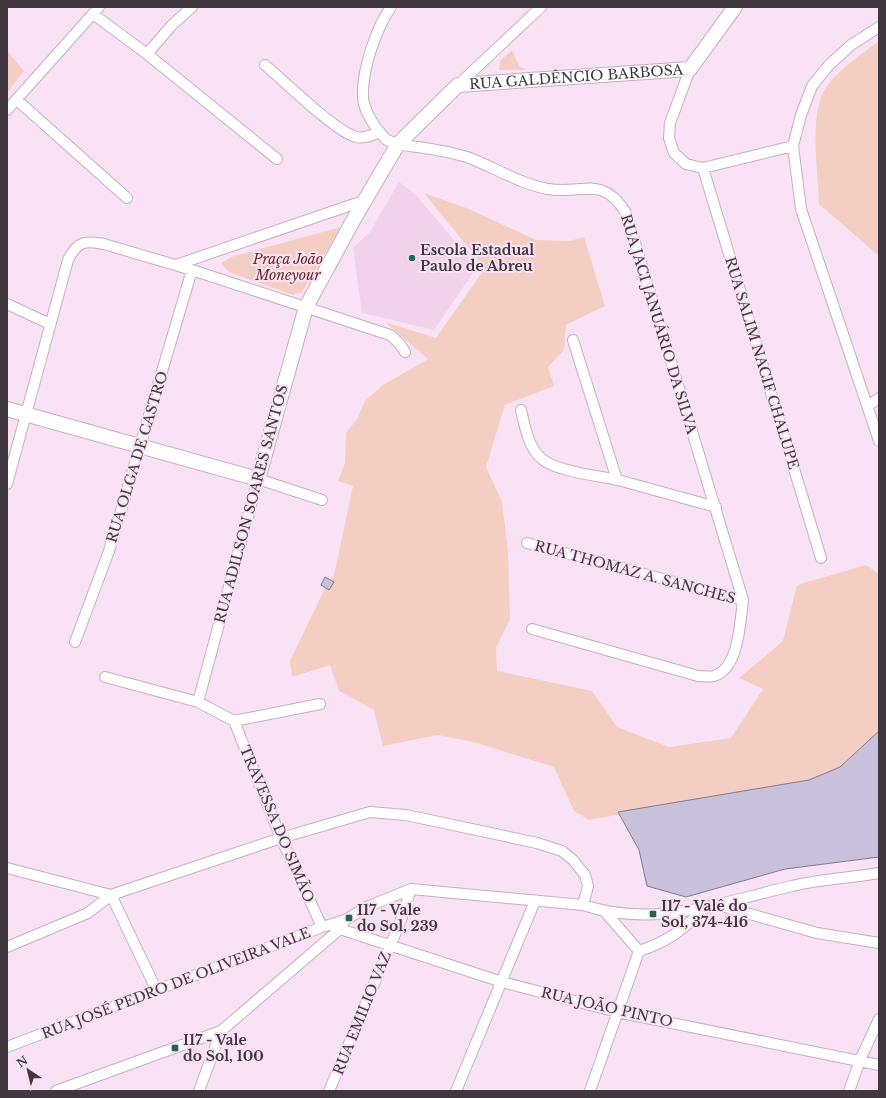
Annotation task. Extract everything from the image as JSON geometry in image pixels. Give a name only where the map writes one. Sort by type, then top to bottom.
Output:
[{"type":"street","points":[[147,54],[172,25],[192,7]]},
{"type":"street","points":[[391,7],[377,34],[369,58],[364,81],[363,96],[365,109],[380,132],[386,139],[398,144]]},
{"type":"street","points":[[458,85],[541,7]]},
{"type":"street","name":"RUA GALDÊNCIO BARBOSA","points":[[458,85],[690,69],[735,7]]},
{"type":"street","points":[[7,110],[96,10],[147,54],[277,159]]},
{"type":"street","points":[[879,27],[845,50],[829,65],[812,86],[801,115],[793,146],[801,209],[879,441]]},
{"type":"street","points":[[265,65],[331,122],[349,134],[365,138],[380,132]]},
{"type":"street","points":[[690,69],[670,123],[669,138],[674,153],[686,164],[703,168],[793,146]]},
{"type":"street","name":"RUA ADILSON SOARES SANTOS","points":[[198,702],[306,307],[398,144],[458,85]]},
{"type":"street","points":[[17,100],[127,198]]},
{"type":"street","name":"RUA JACI JANUÁRIO DA SILVA","points":[[398,144],[447,151],[548,189],[599,190],[612,194],[619,202],[626,212],[743,600]]},
{"type":"street","name":"RUA SALIM NACIF CHALUPE","points":[[703,168],[821,558]]},
{"type":"street","points":[[176,265],[366,200]]},
{"type":"street","points":[[7,484],[68,260],[73,250],[81,243],[92,242],[176,265],[306,307],[390,336],[399,343],[405,352]]},
{"type":"street","name":"RUA OLGA DE CASTRO","points":[[75,642],[109,551],[141,447],[192,270]]},
{"type":"street","points":[[7,304],[50,324]]},
{"type":"street","points":[[573,340],[617,480]]},
{"type":"street","points":[[868,406],[879,398]]},
{"type":"street","points":[[7,409],[258,479],[322,500]]},
{"type":"street","points":[[521,410],[533,451],[543,461],[557,467],[617,480],[716,507]]},
{"type":"street","name":"RUA THOMAZ A. SANCHES","points":[[527,543],[743,600]]},
{"type":"street","points":[[532,629],[698,676],[714,676],[726,668],[733,657],[743,600]]},
{"type":"street","points":[[105,677],[198,702],[234,721],[320,704]]},
{"type":"street","name":"TRAVESSA DO SIMÃO","points":[[234,721],[281,838],[322,927]]},
{"type":"street","points":[[7,947],[88,913],[111,895],[281,838],[370,812],[406,815],[538,843],[562,851],[573,860],[585,875],[588,886],[584,905]]},
{"type":"street","points":[[7,868],[111,895],[156,989]]},
{"type":"street","points":[[411,889],[584,905],[604,912],[659,914],[704,909],[794,885],[879,874]]},
{"type":"street","name":"RUA JOSÉ PEDRO DE OLIVEIRA VALE","points":[[7,1047],[156,989],[322,927],[345,920],[367,907],[411,889]]},
{"type":"street","name":"RUA EMILIO VAZ","points":[[329,1091],[401,920],[411,889]]},
{"type":"street","points":[[456,1091],[535,900]]},
{"type":"street","points":[[718,905],[817,933],[879,943]]},
{"type":"street","points":[[639,951],[659,945],[676,935],[704,909]]},
{"type":"street","points":[[604,912],[639,951]]},
{"type":"street","points":[[56,1091],[221,1031],[340,929],[345,920]]},
{"type":"street","name":"RUA JOÃO PINTO","points":[[340,929],[502,982],[617,1012],[879,1065]]},
{"type":"street","points":[[590,1091],[639,951]]},
{"type":"street","points":[[849,1091],[860,1060],[879,1019]]},
{"type":"street","points":[[199,1091],[221,1031]]},
{"type":"shaded area","name":"Escola Estadual Paulo de Abreu","points":[[399,182],[415,194],[477,267],[434,330],[362,313],[353,248],[370,232]]},
{"type":"green space","points":[[879,41],[879,256],[819,204],[816,163],[816,120],[822,95],[832,80],[847,65]]},
{"type":"green space","points":[[512,50],[519,66],[526,70],[499,70],[500,61]]},
{"type":"green space","points":[[7,51],[24,71],[7,93]]},
{"type":"green space","points":[[424,193],[469,209],[536,240],[570,241],[584,237],[605,306],[566,325],[564,350],[548,367],[554,386],[505,405],[486,467],[502,502],[508,551],[510,619],[496,648],[497,671],[592,691],[617,727],[669,747],[731,738],[763,689],[739,678],[783,641],[797,585],[866,565],[879,574],[879,731],[840,767],[809,780],[589,820],[574,811],[554,767],[477,743],[438,735],[383,746],[374,710],[339,691],[330,665],[292,677],[290,661],[327,584],[334,575],[353,486],[338,481],[345,463],[346,433],[357,419],[365,401],[383,385],[428,359],[385,322],[436,338],[485,268]]},
{"type":"green space","name":"Praça João Moneyour","points":[[341,227],[302,292],[293,295],[229,272],[221,263],[231,257]]},
{"type":"building","points":[[325,577],[334,582],[329,590],[321,585]]},
{"type":"building","points":[[879,731],[879,857],[785,869],[686,897],[647,886],[639,850],[618,812],[809,780],[840,767]]},
{"type":"place","name":"Escola Estadual Paulo de Abreu","points":[[412,258]]},
{"type":"place","name":"I17 - Valê do Sol, 374-416","points":[[653,914]]},
{"type":"place","name":"I17 - Vale do Sol, 239","points":[[349,918]]},
{"type":"place","name":"I17 - Vale do Sol, 100","points":[[175,1048]]}]
